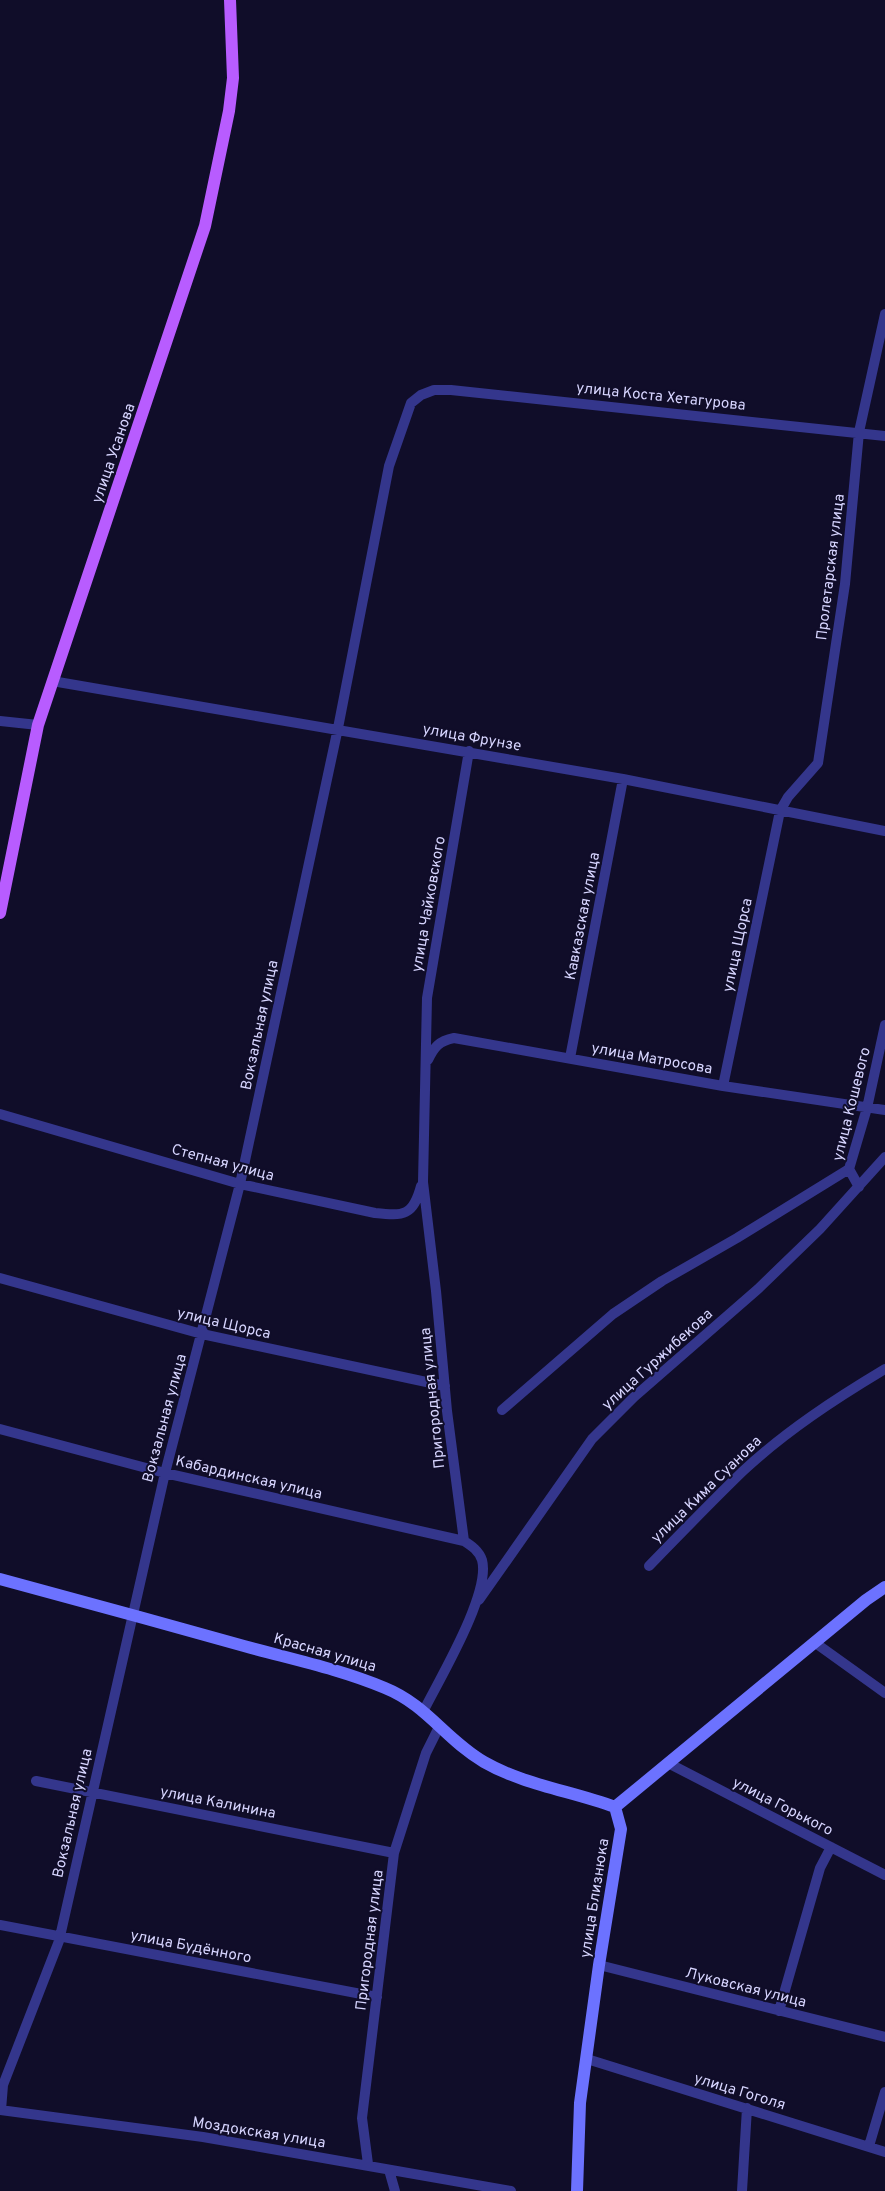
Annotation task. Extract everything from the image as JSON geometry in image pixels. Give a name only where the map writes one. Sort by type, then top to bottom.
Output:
[{"type":"main road","name":"улица Усанова","points":[[0,913],[38,725],[158,372],[205,226],[229,111],[232,86],[233,43],[230,0]]},
{"type":"street","name":"Пролетарская улица","points":[[780,811],[788,797],[818,763],[845,584],[859,432],[885,314]]},
{"type":"street","name":"улица Коста Хетагурова","points":[[434,390],[885,436]]},
{"type":"street","name":"Вокзальная улица","points":[[0,2110],[3,2085],[60,1937],[165,1473],[240,1184],[338,728],[389,466],[411,403],[421,395],[434,390]]},
{"type":"street","name":"улица Фрунзе","points":[[52,681],[469,751],[624,779],[885,831]]},
{"type":"street","points":[[0,721],[38,725]]},
{"type":"street","name":"улица Чайковского","points":[[426,1064],[427,998],[469,751]]},
{"type":"street","name":"Кавказская улица","points":[[570,1058],[624,779]]},
{"type":"street","name":"улица Щорса","points":[[723,1086],[780,811]]},
{"type":"street","name":"улица Кошевого","points":[[859,1187],[848,1168],[867,1108],[885,1025]]},
{"type":"street","name":"улица Матросова","points":[[426,1064],[433,1049],[442,1040],[454,1038],[723,1086],[885,1110]]},
{"type":"street","name":"Пригородная улица","points":[[426,1064],[423,1182],[464,1541]]},
{"type":"street","name":"Степная улица","points":[[0,1114],[240,1184],[395,1216],[409,1212],[417,1202],[423,1182]]},
{"type":"street","name":"улица Гуржибекова","points":[[475,1606],[592,1439],[634,1397],[758,1289],[859,1187],[885,1156]]},
{"type":"street","points":[[502,1410],[613,1314],[662,1281],[737,1238],[848,1168]]},
{"type":"street","name":"улица Щорса","points":[[0,1278],[202,1334],[445,1386]]},
{"type":"street","name":"улица Кима Суанова","points":[[649,1566],[744,1471],[769,1449],[835,1399],[885,1369]]},
{"type":"street","name":"Кабардинская улица","points":[[0,1429],[165,1473],[464,1541]]},
{"type":"street","points":[[424,1710],[475,1606],[484,1575],[482,1559],[475,1548],[464,1541]]},
{"type":"street","name":"Красная улица","points":[[0,1579],[357,1678],[406,1698],[424,1710],[439,1727],[461,1746],[484,1762],[514,1776],[615,1807]]},
{"type":"street","points":[[615,1807],[814,1642],[885,1587]]},
{"type":"street","points":[[814,1642],[885,1693]]},
{"type":"street","name":"Пригородная улица","points":[[368,2164],[362,2118],[394,1853],[426,1753],[439,1727]]},
{"type":"street","name":"улица Горького","points":[[668,1763],[885,1875]]},
{"type":"street","name":"улица Калинина","points":[[36,1781],[394,1853]]},
{"type":"street","name":"улица Близнюка","points":[[576,2191],[580,2103],[599,1965],[621,1829],[615,1807]]},
{"type":"street","points":[[779,2010],[820,1868],[831,1847]]},
{"type":"street","name":"улица Будённого","points":[[0,1925],[377,1997]]},
{"type":"street","name":"Луковская улица","points":[[599,1965],[885,2038]]},
{"type":"street","name":"улица Гоголя","points":[[586,2059],[885,2152]]},
{"type":"street","points":[[869,2146],[885,2092]]},
{"type":"street","points":[[742,2191],[747,2108]]},
{"type":"street","name":"Моздокская улица","points":[[0,2110],[203,2137],[368,2164],[389,2170],[511,2191]]},
{"type":"street","points":[[389,2170],[395,2191]]}]
